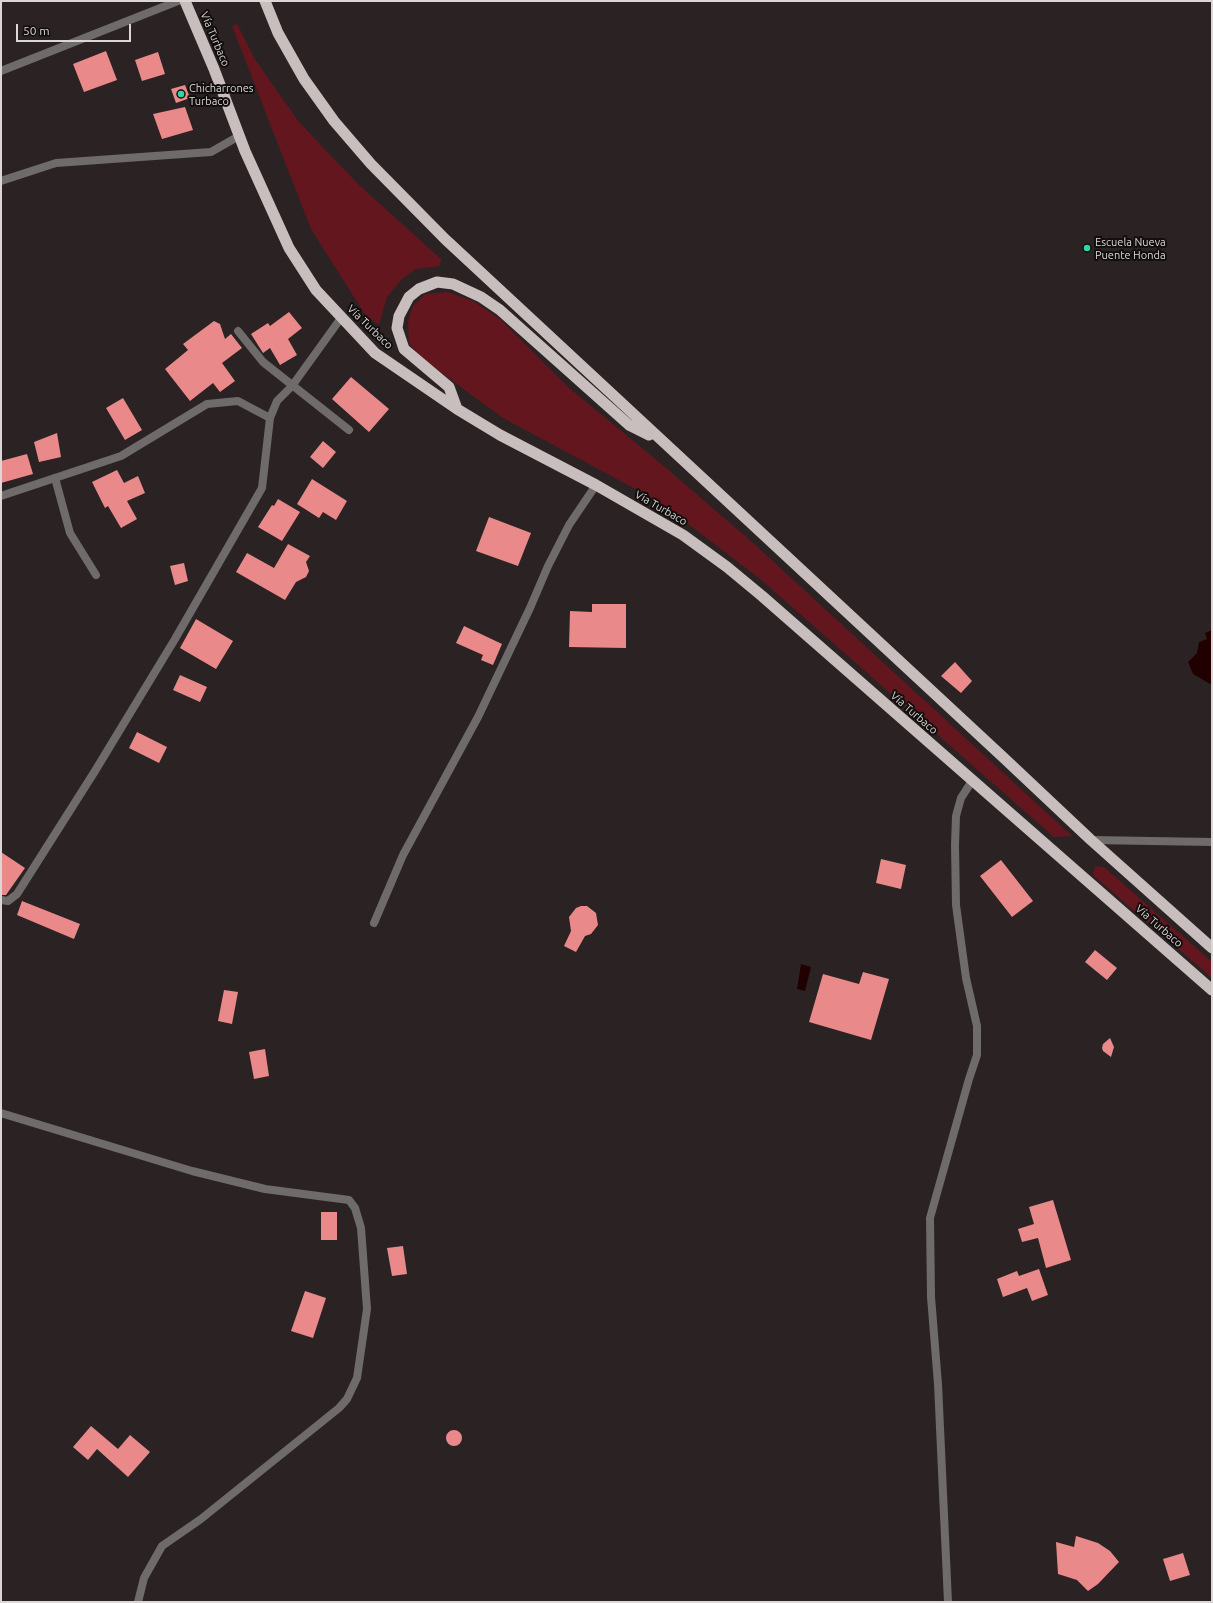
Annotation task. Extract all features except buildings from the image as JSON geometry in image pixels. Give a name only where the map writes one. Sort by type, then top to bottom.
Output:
[{"type":"highway","name":"Vía Turbaco","points":[[185,1],[214,69],[239,136],[289,248],[316,290],[375,352],[457,409],[500,435],[596,485],[683,535],[727,568],[762,596],[1212,990]]},
{"type":"highway","name":"Vía Turbaco","points":[[265,1],[278,33],[304,79],[371,164],[445,239],[658,439],[1091,840],[1212,948]]},
{"type":"highway","points":[[457,409],[449,387],[404,349],[397,328],[399,316],[409,297],[419,289],[438,282],[454,284],[481,297],[500,310],[628,425],[658,439]]},
{"type":"street","points":[[1,71],[178,1]]},
{"type":"street","points":[[1,181],[56,163],[211,152],[239,136]]},
{"type":"street","points":[[1,900],[8,901],[17,894],[107,751],[262,488],[270,418],[277,401],[292,386],[341,318]]},
{"type":"street","points":[[238,331],[263,362],[349,430]]},
{"type":"street","points":[[1,496],[120,456],[207,404],[238,401],[270,418]]},
{"type":"street","points":[[55,478],[70,533],[96,575]]},
{"type":"street","points":[[374,923],[403,855],[478,717],[530,608],[548,566],[569,525],[596,485]]},
{"type":"street","points":[[948,1602],[938,1384],[931,1297],[930,1218],[977,1055],[978,1031],[966,978],[956,905],[956,816],[961,798],[972,781]]},
{"type":"street","points":[[1091,840],[1212,842]]},
{"type":"street","points":[[1,1113],[192,1171],[265,1188],[349,1200],[355,1208],[361,1228],[367,1309],[357,1378],[347,1399],[339,1408],[201,1518],[162,1546],[144,1578],[138,1602]]},
{"type":"shaded area","points":[[237,24],[256,61],[299,122],[359,185],[441,259],[440,266],[416,269],[401,280],[387,297],[379,325],[366,316],[311,229],[232,26]]},
{"type":"shaded area","points":[[448,292],[473,301],[500,319],[568,387],[665,467],[752,542],[1072,836],[1054,837],[759,578],[658,501],[503,418],[424,360],[409,343],[408,321],[413,306],[425,294]]},
{"type":"shaded area","points":[[1212,630],[1212,685],[1193,674],[1188,662],[1197,653],[1199,642],[1207,639],[1205,633]]},
{"type":"shaded area","points":[[1095,866],[1104,867],[1212,962],[1212,978],[1093,875]]},
{"type":"shaded area","points":[[801,964],[811,967],[805,991],[797,989]]},
{"type":"place","name":"Chicharrones Turbaco","points":[[181,94]]},
{"type":"place","name":"Escuela Nueva Puente Honda","points":[[1087,248]]}]
